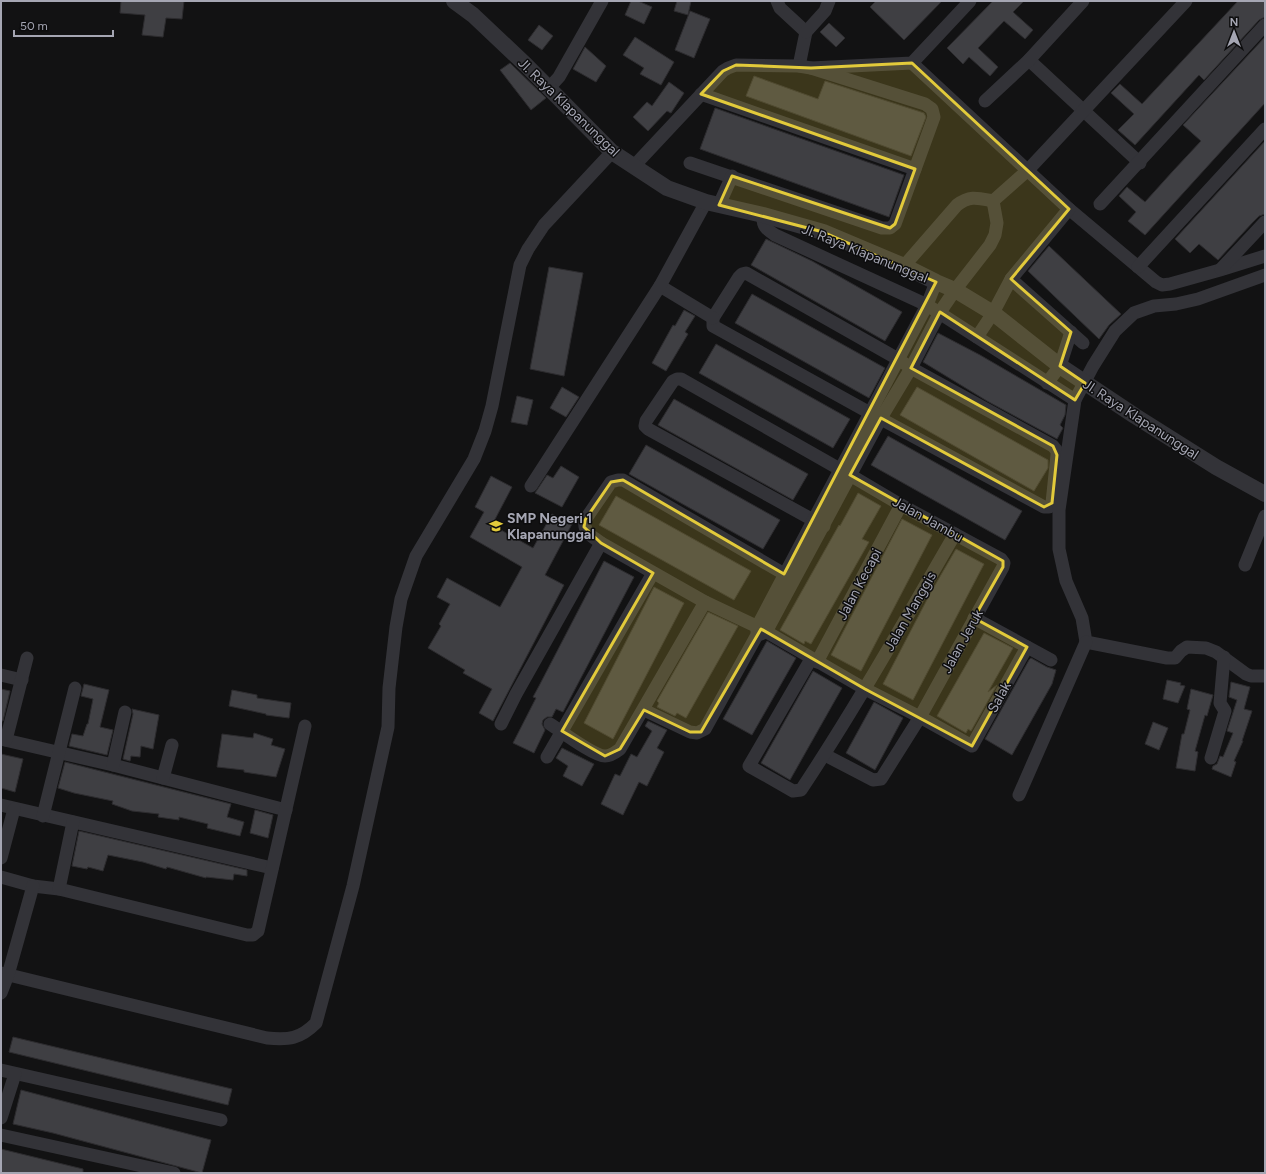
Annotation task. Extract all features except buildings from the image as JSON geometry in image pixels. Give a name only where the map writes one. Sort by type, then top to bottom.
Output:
[{"type":"street","name":"Jl. Raya Klapanunggal","points":[[454,1],[472,15],[549,88],[612,152],[668,188],[712,204],[763,214],[823,232],[904,266],[955,290],[993,313],[1084,383],[1216,467],[1265,494]]},
{"type":"street","points":[[549,88],[559,77],[602,1]]},
{"type":"street","points":[[777,1],[780,8],[806,32]]},
{"type":"street","points":[[805,67],[806,32],[825,11],[829,1]]},
{"type":"street","points":[[634,166],[722,71],[728,68],[736,65],[805,67],[912,63],[970,1]]},
{"type":"street","points":[[985,101],[1029,60],[1082,1]]},
{"type":"street","points":[[993,201],[1028,170],[1186,1]]},
{"type":"street","points":[[1100,204],[1140,163],[1265,25]]},
{"type":"street","points":[[1029,60],[1083,112],[1140,163]]},
{"type":"street","points":[[912,63],[1069,209],[1156,282],[1162,285],[1170,284],[1265,256]]},
{"type":"street","points":[[690,163],[882,228],[890,228],[896,224],[934,117],[932,109],[925,104],[805,67]]},
{"type":"street","points":[[701,94],[916,169]]},
{"type":"street","points":[[1138,267],[1265,129]]},
{"type":"street","points":[[5,974],[267,1038],[285,1040],[294,1038],[303,1035],[316,1023],[353,886],[388,727],[389,688],[396,627],[401,599],[408,577],[416,556],[474,459],[485,431],[492,406],[520,265],[528,249],[544,225],[612,152]]},
{"type":"street","points":[[531,486],[712,204],[732,176]]},
{"type":"street","points":[[904,266],[957,205],[964,200],[976,197],[993,201]]},
{"type":"street","points":[[876,415],[911,368],[940,312],[990,245],[995,235],[997,223],[993,201]]},
{"type":"street","points":[[977,337],[993,313],[1011,279],[1069,209]]},
{"type":"street","points":[[763,214],[763,223],[766,230],[940,312],[1047,383],[1076,400]]},
{"type":"street","points":[[1220,270],[1265,222]]},
{"type":"street","points":[[746,273],[898,360],[1053,446],[1057,451],[1057,455],[1052,503],[1049,507],[1044,507],[713,326],[713,318],[739,276],[746,273]]},
{"type":"street","points":[[1019,795],[1086,642],[1082,618],[1066,581],[1059,549],[1059,510],[1076,400],[1084,383],[1115,331],[1134,313],[1154,306],[1176,304],[1198,298],[1265,275]]},
{"type":"street","points":[[1011,279],[1083,342]]},
{"type":"street","points":[[644,710],[690,732],[697,733],[705,729],[760,631],[876,415],[898,360],[927,305],[936,282]]},
{"type":"street","points":[[660,286],[713,318]]},
{"type":"street","points":[[1047,383],[1060,366],[1071,332]]},
{"type":"street","name":"Jalan Jambu","points":[[818,523],[648,429],[645,426],[646,421],[673,381],[681,379],[901,505],[1003,561],[1004,565]]},
{"type":"street","points":[[788,577],[623,480],[611,482],[584,520],[584,527],[586,531],[601,543],[652,573],[814,660],[865,690],[920,717]]},
{"type":"street","name":"Jalan Kecapi","points":[[825,755],[801,790],[797,791],[793,791],[749,766],[814,660],[901,505]]},
{"type":"street","points":[[1245,565],[1265,516]]},
{"type":"street","name":"Jalan Manggis","points":[[825,755],[865,690],[955,534]]},
{"type":"street","points":[[501,724],[516,694],[601,543]]},
{"type":"street","name":"Jalan Jeruk","points":[[825,755],[874,780],[881,779],[920,717],[1004,565]]},
{"type":"street","points":[[547,758],[652,573]]},
{"type":"street","points":[[550,724],[592,751],[605,756],[614,754],[620,749],[644,710],[705,602]]},
{"type":"street","points":[[974,618],[1051,660]]},
{"type":"street","points":[[1086,642],[1167,658],[1174,658],[1188,647],[1201,647],[1216,652],[1246,674],[1251,676],[1265,676]]},
{"type":"street","name":"Salak","points":[[920,717],[972,746],[1027,647]]},
{"type":"street","points":[[1211,758],[1225,711],[1220,703],[1224,657]]},
{"type":"street","points":[[27,658],[4,740],[113,765],[286,810]]},
{"type":"street","points":[[1,675],[22,680]]},
{"type":"street","points":[[43,816],[75,688]]},
{"type":"street","points":[[113,765],[125,712]]},
{"type":"street","points":[[1,877],[33,886],[59,889],[247,935],[253,935],[258,931],[305,726]]},
{"type":"street","points":[[163,778],[172,745]]},
{"type":"street","points":[[1,858],[7,807],[272,868]]},
{"type":"street","points":[[59,889],[73,822]]},
{"type":"street","points":[[1,993],[5,974],[33,886]]},
{"type":"street","points":[[1,1070],[220,1120]]},
{"type":"street","points":[[1,1118],[15,1074]]},
{"type":"street","points":[[1,1135],[174,1173]]},
{"type":"highlighted area","points":[[912,63],[1069,209],[1011,279],[1071,332],[1060,366],[1085,383],[1075,400],[940,312],[911,368],[1053,446],[1057,455],[1052,503],[1044,507],[881,418],[850,475],[1003,561],[1003,567],[974,618],[1027,647],[972,746],[865,689],[761,629],[701,732],[690,732],[644,710],[620,749],[605,756],[562,731],[653,573],[601,543],[584,527],[585,520],[611,482],[623,480],[784,574],[936,282],[823,232],[719,205],[732,176],[890,228],[895,224],[915,169],[701,94],[723,71],[736,65],[811,68]]},
{"type":"place","name":"SMP Negeri 1 Klapanunggal","points":[[496,526]]}]
